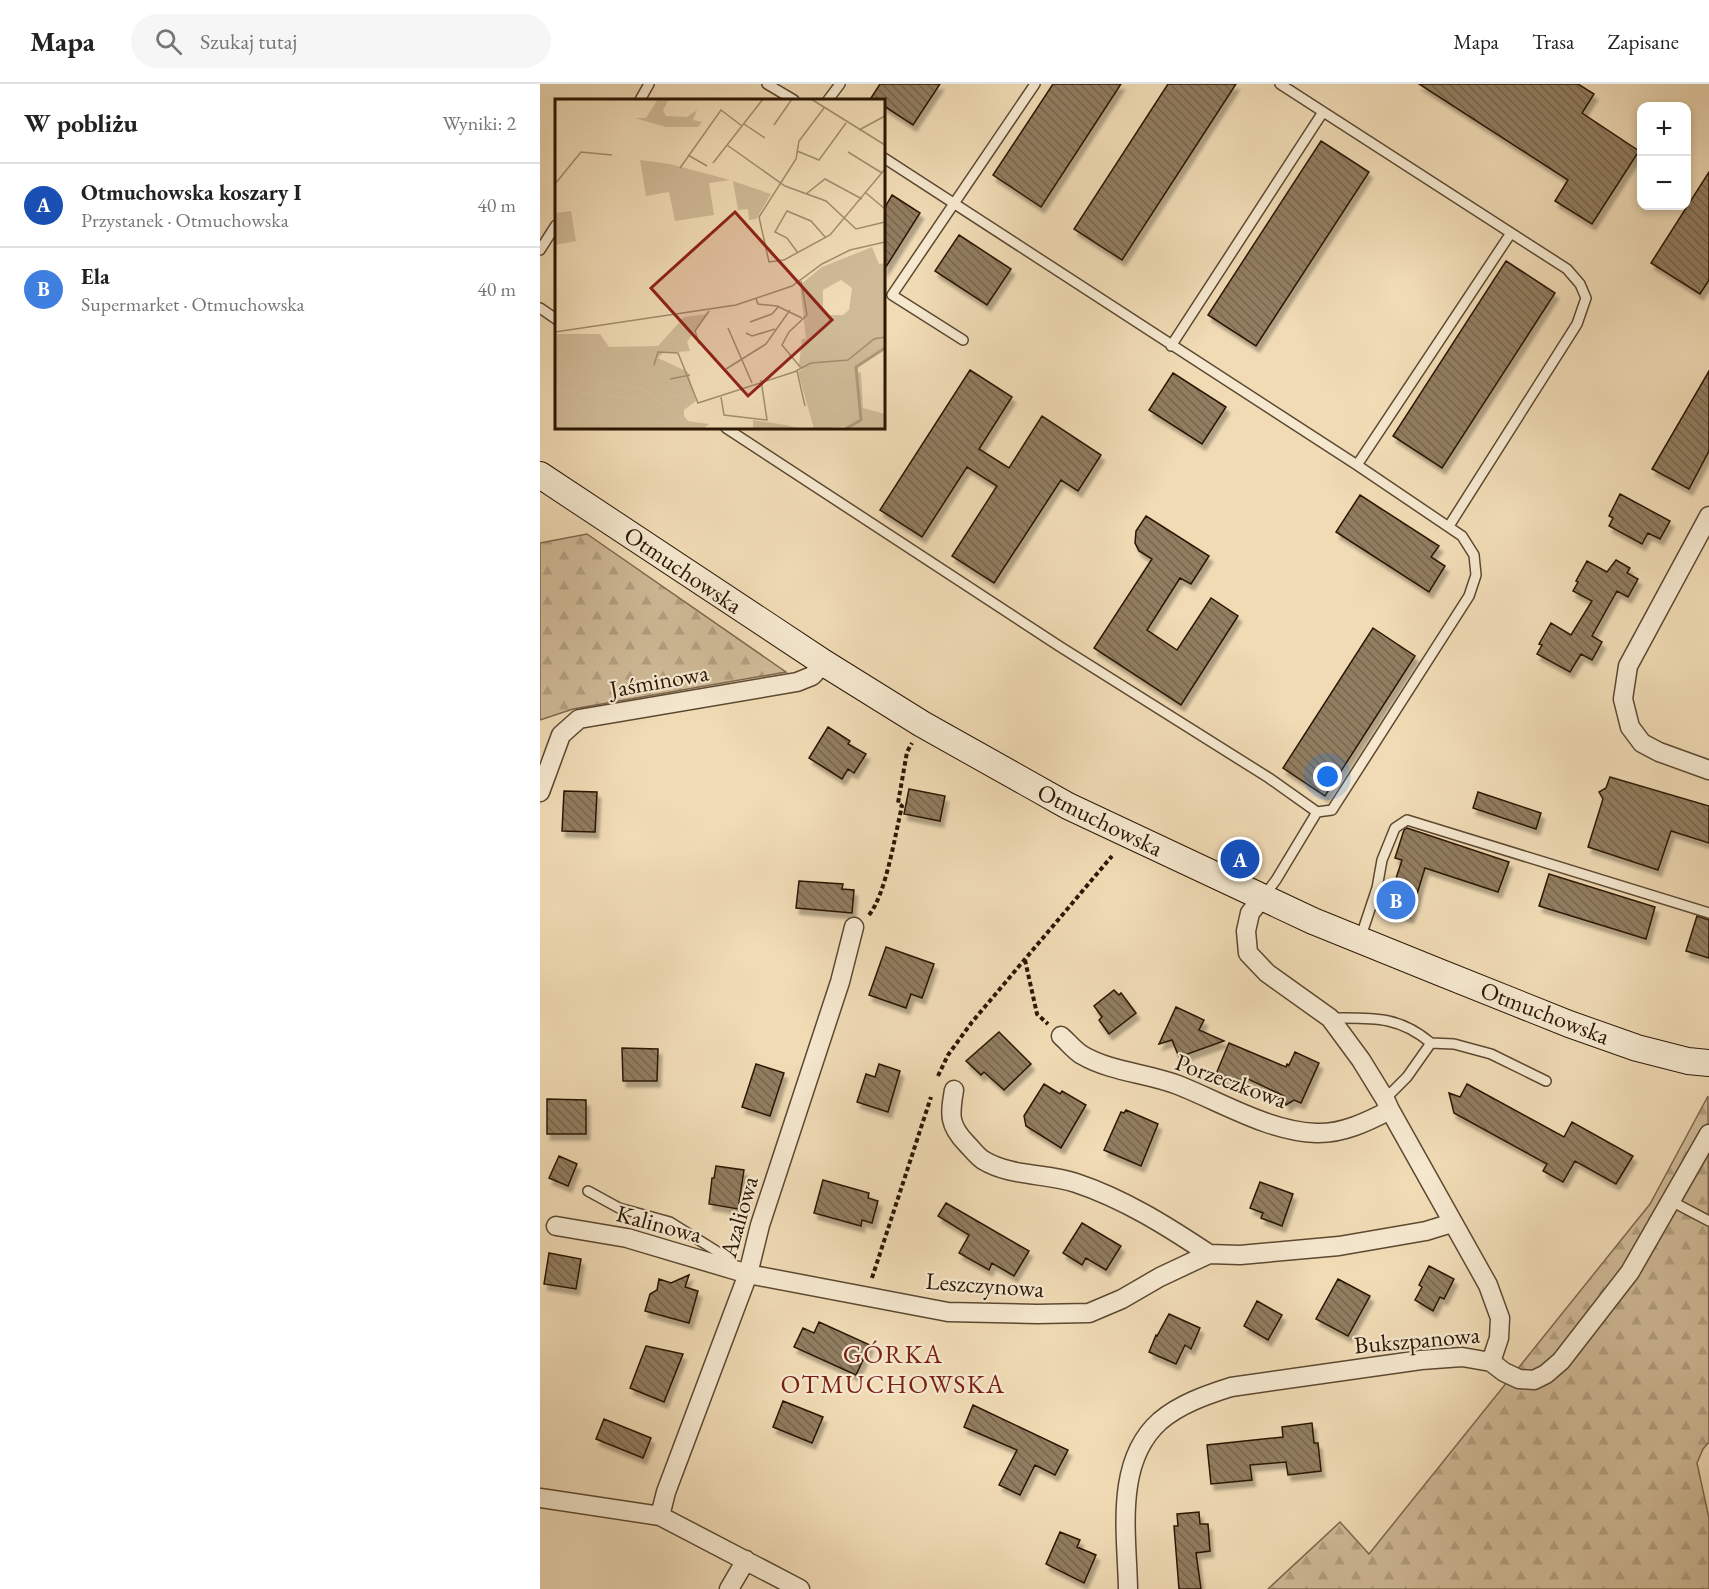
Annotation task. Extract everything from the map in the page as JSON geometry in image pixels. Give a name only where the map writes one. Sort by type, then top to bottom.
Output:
[{"type":"main road","name":"Otmuchowska","points":[[540,475],[824,663],[922,724],[1068,806],[1262,898],[1569,1024],[1637,1048],[1688,1061],[1709,1063]]},
{"type":"street","points":[[1709,516],[1628,666],[1623,699],[1630,727],[1642,743],[1659,752],[1709,770]]},
{"type":"street","name":"Jaśminowa","points":[[540,792],[561,735],[579,719],[797,682],[812,676],[824,663]]},
{"type":"street","name":"Bukszpanowa","points":[[1128,1589],[1126,1500],[1132,1463],[1149,1433],[1178,1409],[1202,1397],[1231,1387],[1421,1360],[1462,1357],[1491,1362],[1498,1338],[1500,1318],[1488,1285],[1452,1223],[1440,1196],[1361,1060],[1330,1018],[1267,974],[1248,953],[1246,930],[1250,913],[1262,898]]},
{"type":"street","name":"Azaliowa","points":[[660,1516],[760,1225],[840,982],[854,927]]},
{"type":"street","name":"Porzeczkowa","points":[[1061,1036],[1081,1054],[1110,1067],[1176,1085],[1254,1119],[1286,1127],[1316,1133],[1343,1130],[1368,1122],[1387,1105]]},
{"type":"street","name":"Leszczynowa","points":[[954,1090],[950,1113],[959,1136],[982,1159],[1006,1170],[1075,1183],[1115,1199],[1167,1226],[1209,1254]]},
{"type":"street","points":[[1491,1362],[1504,1372],[1519,1379],[1534,1380],[1562,1361],[1630,1272],[1709,1134]]},
{"type":"street","name":"Leszczynowa","points":[[742,1272],[948,1312],[1089,1313],[1122,1299],[1209,1254],[1240,1256],[1339,1246],[1426,1231],[1452,1223]]},
{"type":"street","name":"Kalinowa","points":[[556,1226],[627,1238],[742,1272]]},
{"type":"street","points":[[540,1498],[660,1516],[800,1589]]},
{"type":"street","points":[[729,1589],[746,1560]]},
{"type":"lane","points":[[641,99],[649,84]]},
{"type":"lane","points":[[767,84],[792,99]]},
{"type":"lane","points":[[829,99],[840,84]]},
{"type":"lane","points":[[963,340],[892,296],[1035,84]]},
{"type":"lane","points":[[1280,84],[1567,269],[1580,284],[1586,298],[1576,324],[1449,526]]},
{"type":"lane","points":[[1171,346],[1323,112]]},
{"type":"lane","points":[[728,429],[1059,646],[1259,772],[1317,812],[1332,810],[1469,596],[1476,575],[1474,555],[1462,536],[1449,526],[885,159]]},
{"type":"lane","points":[[540,250],[555,227]]},
{"type":"lane","points":[[1357,465],[1511,233]]},
{"type":"lane","points":[[540,309],[555,318]]},
{"type":"lane","points":[[1262,898],[1276,880],[1317,812]]},
{"type":"lane","points":[[1360,940],[1377,888],[1382,860],[1395,828],[1407,820],[1709,913]]},
{"type":"lane","points":[[1330,1018],[1375,1018],[1401,1024],[1416,1030],[1431,1043],[1454,1044],[1491,1054],[1546,1081]]},
{"type":"lane","points":[[1387,1105],[1431,1043]]},
{"type":"lane","points":[[588,1191],[618,1208],[670,1222],[726,1257],[742,1272]]},
{"type":"lane","points":[[1671,1201],[1709,1221]]},
{"type":"path","points":[[854,927],[865,921],[876,907],[902,806],[898,802],[907,752],[922,724]]},
{"type":"path","points":[[938,1077],[948,1055],[972,1022],[1112,856]]},
{"type":"path","points":[[1025,959],[1037,1014],[1061,1036]]},
{"type":"path","points":[[866,1296],[934,1088]]},
{"type":"green space","points":[[587,534],[786,672],[573,709],[540,720],[540,543]]},
{"type":"green space","points":[[1708,1096],[1709,1442],[1697,1463],[1709,1518],[1709,1589],[1268,1589],[1340,1522],[1369,1554],[1650,1204]]},
{"type":"building","points":[[880,84],[940,84],[913,125],[885,107],[885,99],[871,98]]},
{"type":"building","points":[[1053,84],[1121,84],[1041,207],[993,175]]},
{"type":"building","points":[[1168,84],[1236,84],[1122,260],[1074,229]]},
{"type":"building","points":[[1419,84],[1578,84],[1594,94],[1582,113],[1637,150],[1637,154],[1592,224],[1555,201],[1568,180]]},
{"type":"building","points":[[1321,141],[1369,172],[1256,346],[1208,315]]},
{"type":"building","points":[[1709,172],[1709,280],[1700,294],[1651,263],[1685,210],[1691,210],[1691,200]]},
{"type":"building","points":[[892,195],[920,213],[885,268],[885,207]]},
{"type":"building","points":[[959,235],[1011,269],[987,305],[935,271]]},
{"type":"building","points":[[1506,261],[1555,293],[1442,468],[1393,436]]},
{"type":"building","points":[[970,370],[1012,397],[979,449],[1009,468],[1042,416],[1101,455],[1078,491],[1061,480],[994,583],[952,556],[997,486],[967,467],[922,537],[880,510]]},
{"type":"building","points":[[1709,371],[1709,451],[1689,489],[1652,469]]},
{"type":"building","points":[[1173,373],[1226,407],[1202,444],[1149,410]]},
{"type":"building","points":[[1620,494],[1670,521],[1660,539],[1648,533],[1642,544],[1609,526],[1613,518],[1609,516]]},
{"type":"building","points":[[1360,495],[1439,546],[1431,557],[1445,566],[1429,592],[1336,532]]},
{"type":"building","points":[[1146,516],[1209,556],[1191,584],[1180,578],[1147,630],[1177,650],[1211,598],[1238,616],[1181,705],[1094,648],[1152,559],[1139,551],[1135,543],[1136,531]]},
{"type":"building","points":[[1616,560],[1630,568],[1627,573],[1638,579],[1628,597],[1617,591],[1592,636],[1602,642],[1592,660],[1581,654],[1570,672],[1537,654],[1542,645],[1539,644],[1551,623],[1571,635],[1592,601],[1573,591],[1587,561],[1607,572]]},
{"type":"building","points":[[1373,628],[1415,656],[1325,796],[1283,768]]},
{"type":"building","points":[[828,727],[850,741],[848,744],[866,754],[854,773],[848,769],[842,779],[809,758]]},
{"type":"building","points":[[1610,777],[1709,806],[1709,843],[1671,831],[1658,870],[1588,847],[1603,799],[1599,792],[1606,788]]},
{"type":"building","points":[[909,789],[945,796],[940,821],[904,814]]},
{"type":"building","points":[[564,791],[597,792],[595,832],[562,831]]},
{"type":"building","points":[[1478,792],[1541,813],[1536,829],[1473,808]]},
{"type":"building","points":[[1407,828],[1509,862],[1498,892],[1425,868],[1410,917],[1386,909],[1402,860],[1395,858],[1404,830]]},
{"type":"building","points":[[1549,874],[1655,907],[1646,939],[1539,906]]},
{"type":"building","points":[[799,881],[843,884],[842,889],[854,890],[852,913],[796,908]]},
{"type":"building","points":[[1697,916],[1709,920],[1709,958],[1686,951]]},
{"type":"building","points":[[886,947],[934,964],[922,998],[911,994],[906,1008],[869,995]]},
{"type":"building","points":[[1114,990],[1119,995],[1121,993],[1136,1013],[1109,1034],[1099,1020],[1102,1017],[1094,1006]]},
{"type":"building","points":[[1176,1007],[1204,1020],[1199,1030],[1224,1041],[1179,1057],[1172,1040],[1159,1044]]},
{"type":"building","points":[[999,1032],[1031,1064],[1004,1090],[984,1072],[981,1075],[966,1061]]},
{"type":"building","points":[[1229,1043],[1286,1067],[1295,1052],[1319,1063],[1301,1103],[1294,1100],[1286,1105],[1284,1096],[1246,1078],[1243,1085],[1216,1074]]},
{"type":"building","points":[[622,1048],[658,1049],[657,1081],[623,1081]]},
{"type":"building","points":[[756,1064],[784,1073],[770,1116],[742,1107]]},
{"type":"building","points":[[879,1064],[900,1071],[888,1112],[857,1102],[866,1074],[875,1077]]},
{"type":"building","points":[[1044,1084],[1086,1105],[1061,1148],[1026,1126],[1024,1116]]},
{"type":"building","points":[[1467,1084],[1564,1137],[1572,1122],[1633,1156],[1616,1184],[1575,1161],[1563,1182],[1543,1171],[1547,1164],[1454,1113],[1449,1093],[1460,1097]]},
{"type":"building","points":[[547,1099],[586,1100],[586,1134],[547,1134]]},
{"type":"building","points":[[1126,1110],[1158,1124],[1141,1166],[1104,1150],[1121,1112],[1124,1113]]},
{"type":"building","points":[[559,1156],[577,1164],[568,1186],[549,1178]]},
{"type":"building","points":[[716,1166],[744,1170],[738,1209],[709,1204]]},
{"type":"building","points":[[823,1180],[869,1193],[868,1198],[878,1201],[872,1223],[862,1220],[861,1226],[814,1213]]},
{"type":"building","points":[[1260,1182],[1293,1194],[1282,1226],[1261,1218],[1263,1213],[1250,1208]]},
{"type":"building","points":[[946,1203],[1029,1251],[1014,1276],[992,1263],[989,1270],[959,1253],[969,1235],[938,1216]]},
{"type":"building","points":[[1082,1223],[1121,1246],[1106,1270],[1086,1258],[1082,1265],[1063,1253]]},
{"type":"building","points":[[549,1253],[581,1259],[576,1289],[544,1284]]},
{"type":"building","points":[[1429,1266],[1454,1279],[1444,1299],[1440,1297],[1433,1311],[1415,1300],[1422,1287],[1419,1285]]},
{"type":"building","points":[[689,1275],[685,1287],[698,1291],[689,1323],[645,1311],[650,1294],[657,1290],[659,1279],[671,1283]]},
{"type":"building","points":[[1338,1279],[1370,1296],[1348,1336],[1316,1319]]},
{"type":"building","points":[[1257,1301],[1282,1315],[1268,1340],[1244,1326]]},
{"type":"building","points":[[1169,1314],[1200,1328],[1191,1349],[1185,1345],[1176,1364],[1149,1352]]},
{"type":"building","points":[[819,1322],[870,1345],[856,1375],[794,1347],[803,1328],[814,1333]]},
{"type":"building","points":[[646,1346],[683,1354],[664,1402],[630,1388]]},
{"type":"building","points":[[783,1401],[823,1417],[812,1443],[773,1427]]},
{"type":"building","points":[[973,1405],[1068,1450],[1055,1475],[1035,1465],[1020,1495],[999,1485],[1017,1450],[964,1427]]},
{"type":"building","points":[[604,1419],[651,1438],[643,1458],[596,1439]]},
{"type":"building","points":[[1312,1423],[1314,1443],[1318,1443],[1321,1471],[1288,1475],[1286,1462],[1250,1465],[1252,1480],[1211,1484],[1207,1445],[1283,1437],[1282,1427]]},
{"type":"building","points":[[1199,1512],[1200,1524],[1208,1524],[1210,1551],[1196,1553],[1201,1589],[1179,1589],[1174,1526],[1178,1526],[1177,1514]]},
{"type":"building","points":[[1060,1532],[1080,1540],[1077,1547],[1096,1555],[1084,1583],[1046,1564]]},
{"type":"place","name":"Otmuchowska koszary I","points":[[1240,859]]},
{"type":"place","name":"Ela","points":[[1396,900]]},
{"type":"district","name":"GÓRKA OTMUCHOWSKA","points":[[893,1369]]}]
